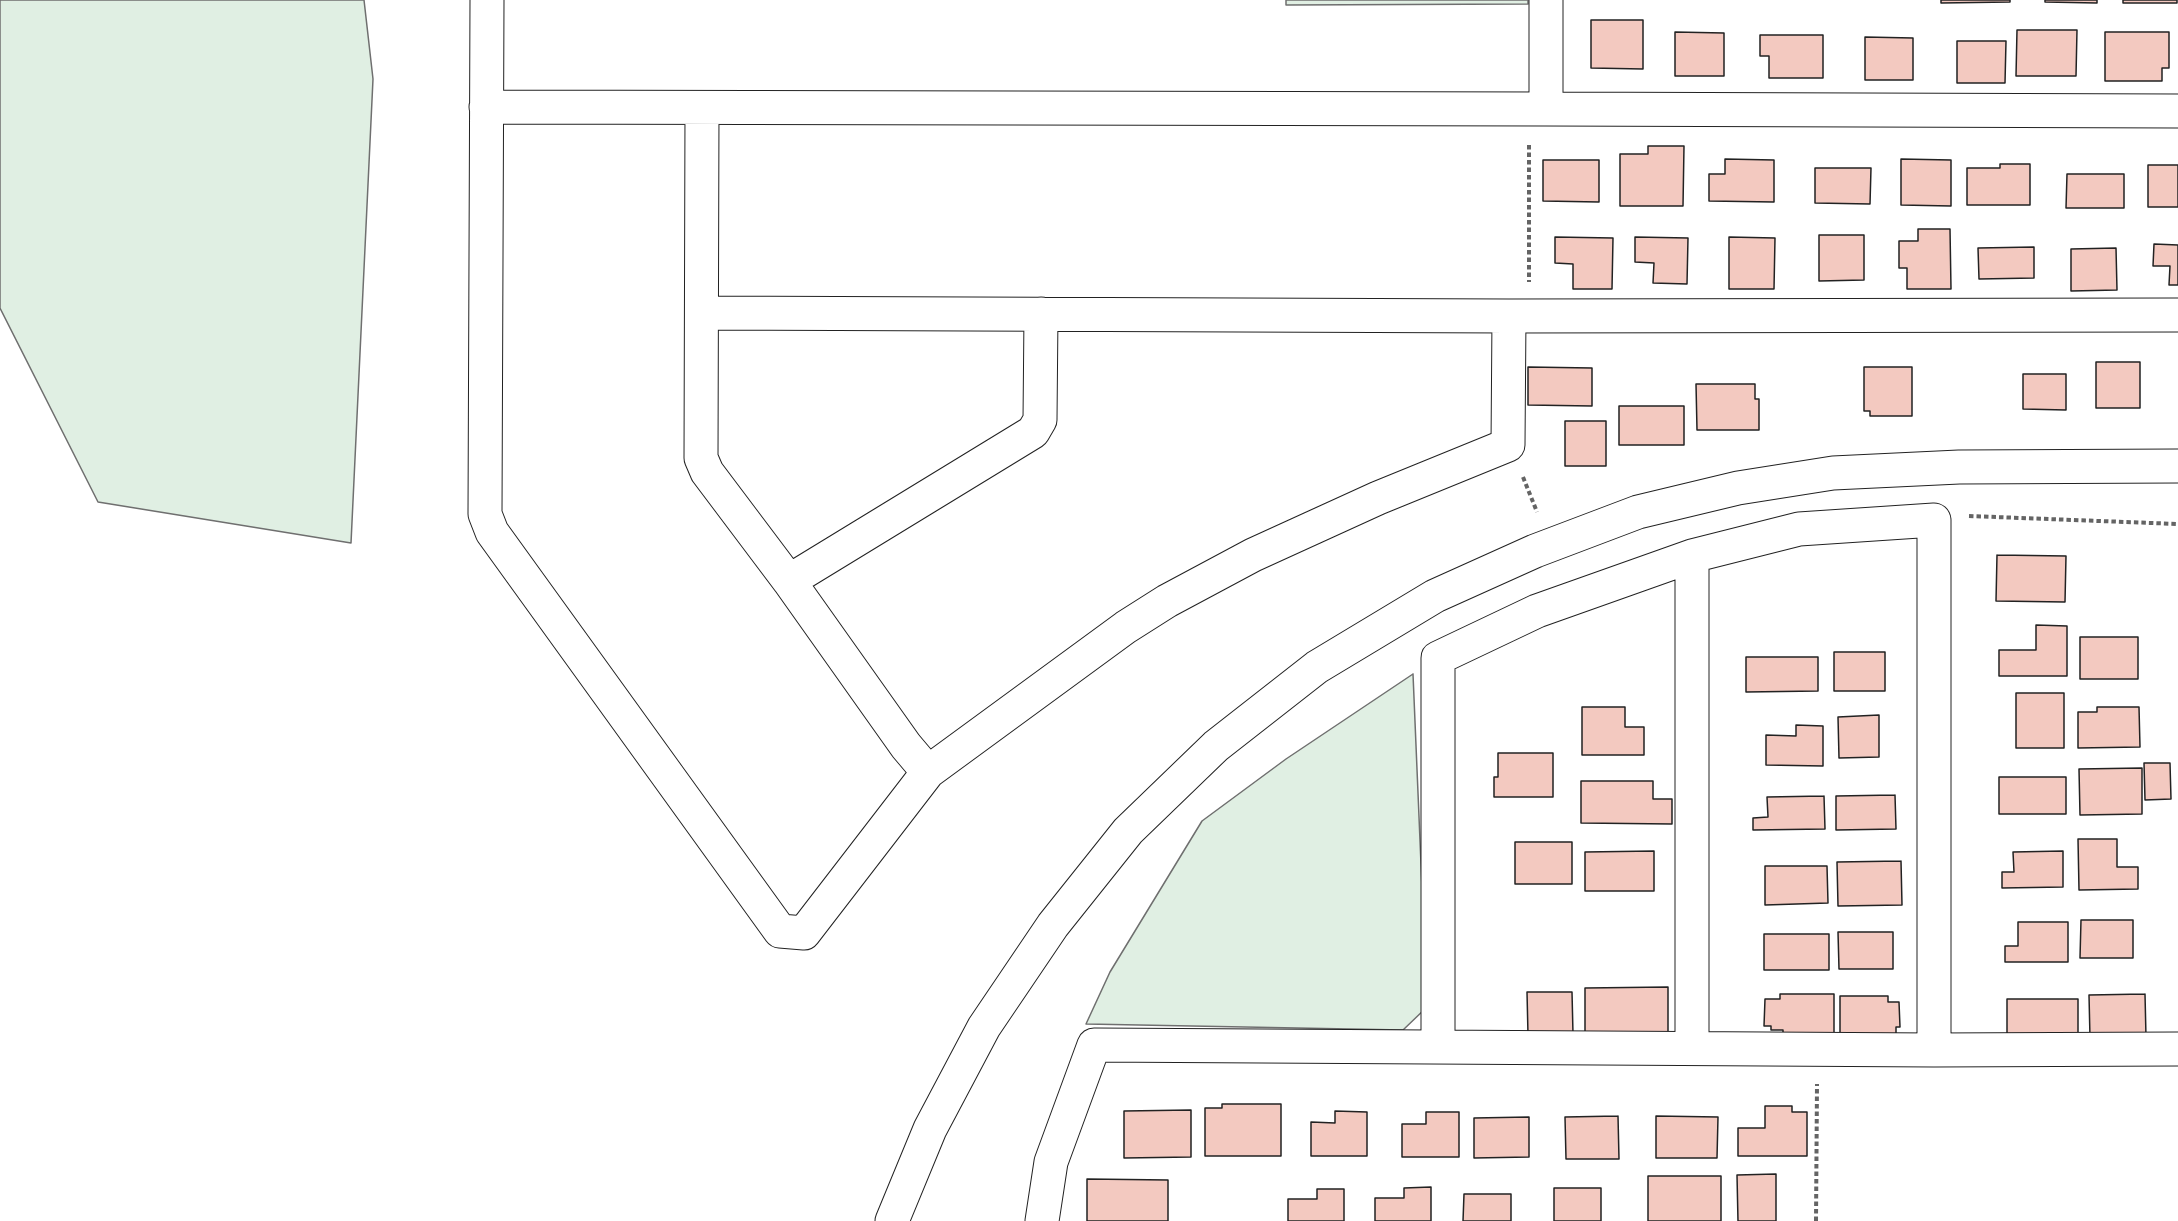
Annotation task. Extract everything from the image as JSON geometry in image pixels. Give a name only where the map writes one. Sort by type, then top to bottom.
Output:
[{"type":"street","points":[[487,0],[485,514],[492,532],[780,931],[804,933],[928,772],[1117,634],[1167,601],[1253,555],[1378,498],[1508,446],[1519,316]]},
{"type":"street","points":[[1538,110],[1546,0]]},
{"type":"street","points":[[486,107],[2178,111]]},
{"type":"street","points":[[702,109],[701,458],[707,472],[789,581],[906,746],[928,772]]},
{"type":"street","points":[[702,313],[1519,316],[2178,315]]},
{"type":"street","points":[[789,581],[1033,432],[1040,420],[1041,314]]},
{"type":"street","points":[[892,1221],[930,1129],[984,1027],[1053,926],[1128,831],[1216,746],[1317,668],[1435,596],[1535,551],[1638,512],[1738,488],[1833,473],[1890,470],[1959,467],[2178,466]]},
{"type":"street","points":[[1438,1047],[1438,658],[1537,611],[1692,556],[1798,529],[1934,520],[1934,1050]]},
{"type":"street","points":[[1692,556],[1692,1048]]},
{"type":"street","points":[[1042,1221],[1052,1162],[1094,1045],[1817,1050],[2178,1049]]},
{"type":"path","points":[[1519,316],[1538,110]]},
{"type":"path","points":[[1934,520],[1976,515],[2178,524]]},
{"type":"path","points":[[1816,1221],[1817,1050]]},
{"type":"green space","points":[[0,0],[364,0],[373,79],[351,543],[98,502],[0,308]]},
{"type":"green space","points":[[1286,0],[1528,0],[1528,4],[1286,5]]},
{"type":"green space","points":[[1413,674],[1427,1007],[1403,1030],[1086,1024],[1110,972],[1202,821],[1286,759]]},
{"type":"building","points":[[1941,0],[2010,0],[2010,2],[1941,3]]},
{"type":"building","points":[[2045,0],[2097,0],[2097,3],[2045,2]]},
{"type":"building","points":[[2123,0],[2177,0],[2177,3],[2123,3]]},
{"type":"building","points":[[1591,20],[1643,20],[1643,69],[1591,68]]},
{"type":"building","points":[[2017,30],[2077,30],[2076,76],[2016,76]]},
{"type":"building","points":[[1675,32],[1724,33],[1724,76],[1675,76]]},
{"type":"building","points":[[2105,32],[2169,32],[2169,68],[2162,68],[2162,81],[2105,81]]},
{"type":"building","points":[[1760,35],[1823,35],[1823,78],[1769,78],[1769,56],[1760,56]]},
{"type":"building","points":[[1865,37],[1913,38],[1913,80],[1865,80]]},
{"type":"building","points":[[1957,41],[2006,41],[2005,83],[1957,83]]},
{"type":"building","points":[[1648,146],[1684,146],[1683,206],[1620,206],[1620,154],[1648,154]]},
{"type":"building","points":[[1725,159],[1774,160],[1774,202],[1709,201],[1709,174],[1725,174]]},
{"type":"building","points":[[1901,159],[1951,160],[1951,206],[1901,205]]},
{"type":"building","points":[[1543,160],[1599,160],[1599,202],[1543,201]]},
{"type":"building","points":[[2000,164],[2030,164],[2030,205],[1967,205],[1967,168],[2000,168]]},
{"type":"building","points":[[2148,165],[2178,165],[2178,207],[2148,207]]},
{"type":"building","points":[[1815,168],[1871,168],[1870,204],[1815,203]]},
{"type":"building","points":[[2067,174],[2124,174],[2124,208],[2066,208]]},
{"type":"building","points":[[1918,229],[1950,229],[1951,289],[1907,289],[1907,268],[1899,268],[1899,241],[1918,241]]},
{"type":"building","points":[[1819,235],[1864,235],[1864,280],[1819,281]]},
{"type":"building","points":[[1555,237],[1613,238],[1612,289],[1573,289],[1573,264],[1555,263]]},
{"type":"building","points":[[1635,237],[1688,238],[1687,284],[1653,283],[1654,263],[1635,262]]},
{"type":"building","points":[[1729,237],[1775,238],[1774,289],[1729,289]]},
{"type":"building","points":[[2154,244],[2178,245],[2178,285],[2169,285],[2170,266],[2153,266]]},
{"type":"building","points":[[2034,247],[2034,278],[1979,279],[1978,248]]},
{"type":"building","points":[[2116,248],[2117,290],[2071,291],[2071,249]]},
{"type":"building","points":[[2096,362],[2140,362],[2140,408],[2096,408]]},
{"type":"building","points":[[1528,367],[1592,368],[1592,406],[1528,405]]},
{"type":"building","points":[[1864,367],[1912,367],[1912,416],[1870,416],[1870,411],[1864,411]]},
{"type":"building","points":[[2023,374],[2066,374],[2066,410],[2023,409]]},
{"type":"building","points":[[1696,384],[1755,384],[1755,399],[1759,399],[1759,430],[1697,430]]},
{"type":"building","points":[[1619,406],[1684,406],[1684,445],[1619,445]]},
{"type":"building","points":[[1565,421],[1606,421],[1606,466],[1565,466]]},
{"type":"building","points":[[1997,555],[2066,556],[2065,602],[1996,601]]},
{"type":"building","points":[[2036,625],[2067,626],[2067,676],[1999,676],[1999,650],[2036,650]]},
{"type":"building","points":[[2080,637],[2138,637],[2138,679],[2080,679]]},
{"type":"building","points":[[1834,652],[1885,652],[1885,691],[1834,691]]},
{"type":"building","points":[[1746,657],[1818,657],[1818,691],[1746,692]]},
{"type":"building","points":[[2016,693],[2064,693],[2064,748],[2016,748]]},
{"type":"building","points":[[1582,707],[1625,707],[1625,727],[1644,727],[1644,755],[1582,755]]},
{"type":"building","points":[[2097,707],[2139,707],[2140,747],[2078,748],[2078,712],[2097,712]]},
{"type":"building","points":[[1879,715],[1879,757],[1839,758],[1838,717]]},
{"type":"building","points":[[1796,725],[1823,726],[1823,766],[1766,765],[1766,735],[1796,736]]},
{"type":"building","points":[[1498,753],[1553,753],[1553,797],[1494,797],[1494,777],[1498,777]]},
{"type":"building","points":[[2144,763],[2170,763],[2171,799],[2145,800]]},
{"type":"building","points":[[2142,768],[2142,814],[2080,815],[2079,769]]},
{"type":"building","points":[[1999,777],[2066,777],[2066,814],[1999,814]]},
{"type":"building","points":[[1581,781],[1653,781],[1653,799],[1672,799],[1672,824],[1581,823]]},
{"type":"building","points":[[1895,795],[1896,829],[1836,830],[1836,796]]},
{"type":"building","points":[[1824,796],[1825,829],[1753,830],[1753,818],[1768,817],[1767,797]]},
{"type":"building","points":[[2078,839],[2117,839],[2117,867],[2138,867],[2138,889],[2079,890]]},
{"type":"building","points":[[1515,842],[1572,842],[1572,884],[1515,884]]},
{"type":"building","points":[[1654,851],[1654,891],[1585,891],[1585,852]]},
{"type":"building","points":[[2063,851],[2063,887],[2002,888],[2002,872],[2014,872],[2013,852]]},
{"type":"building","points":[[1901,861],[1902,905],[1838,906],[1837,862]]},
{"type":"building","points":[[1765,866],[1827,866],[1828,903],[1765,905]]},
{"type":"building","points":[[2081,920],[2133,920],[2133,958],[2080,958]]},
{"type":"building","points":[[2018,922],[2068,922],[2068,962],[2005,962],[2005,946],[2018,946]]},
{"type":"building","points":[[1838,932],[1893,932],[1893,969],[1839,969]]},
{"type":"building","points":[[1764,934],[1829,934],[1829,970],[1764,970]]},
{"type":"building","points":[[1668,987],[1668,1037],[1585,1037],[1585,988]]},
{"type":"building","points":[[1527,992],[1572,992],[1573,1034],[1528,1035]]},
{"type":"building","points":[[1780,994],[1834,994],[1834,1036],[1783,1035],[1783,1030],[1771,1030],[1771,1026],[1764,1026],[1765,999],[1780,999]]},
{"type":"building","points":[[2145,994],[2146,1037],[2090,1038],[2089,995]]},
{"type":"building","points":[[1840,996],[1888,996],[1888,1002],[1899,1002],[1900,1027],[1896,1027],[1896,1036],[1840,1037]]},
{"type":"building","points":[[2007,999],[2078,999],[2078,1036],[2007,1035]]},
{"type":"building","points":[[1222,1104],[1281,1104],[1281,1156],[1205,1156],[1205,1108],[1222,1108]]},
{"type":"building","points":[[1765,1106],[1792,1106],[1792,1112],[1807,1112],[1807,1156],[1738,1156],[1738,1128],[1765,1128]]},
{"type":"building","points":[[1191,1110],[1191,1157],[1124,1158],[1124,1111]]},
{"type":"building","points":[[1335,1111],[1367,1112],[1367,1156],[1311,1156],[1311,1122],[1335,1123]]},
{"type":"building","points":[[1426,1112],[1459,1112],[1459,1157],[1402,1157],[1402,1124],[1426,1124]]},
{"type":"building","points":[[1618,1116],[1619,1159],[1566,1159],[1565,1117]]},
{"type":"building","points":[[1656,1116],[1718,1117],[1717,1158],[1656,1158]]},
{"type":"building","points":[[1529,1117],[1529,1157],[1474,1158],[1474,1118]]},
{"type":"building","points":[[1776,1174],[1776,1221],[1738,1221],[1737,1175]]},
{"type":"building","points":[[1648,1176],[1721,1176],[1721,1221],[1648,1221]]},
{"type":"building","points":[[1087,1179],[1168,1180],[1168,1221],[1087,1221]]},
{"type":"building","points":[[1431,1187],[1431,1221],[1375,1221],[1375,1198],[1404,1198],[1404,1188]]},
{"type":"building","points":[[1554,1188],[1601,1188],[1601,1221],[1554,1221]]},
{"type":"building","points":[[1317,1189],[1344,1189],[1344,1221],[1288,1221],[1288,1199],[1317,1199]]},
{"type":"building","points":[[1464,1194],[1511,1194],[1511,1221],[1463,1221]]}]
